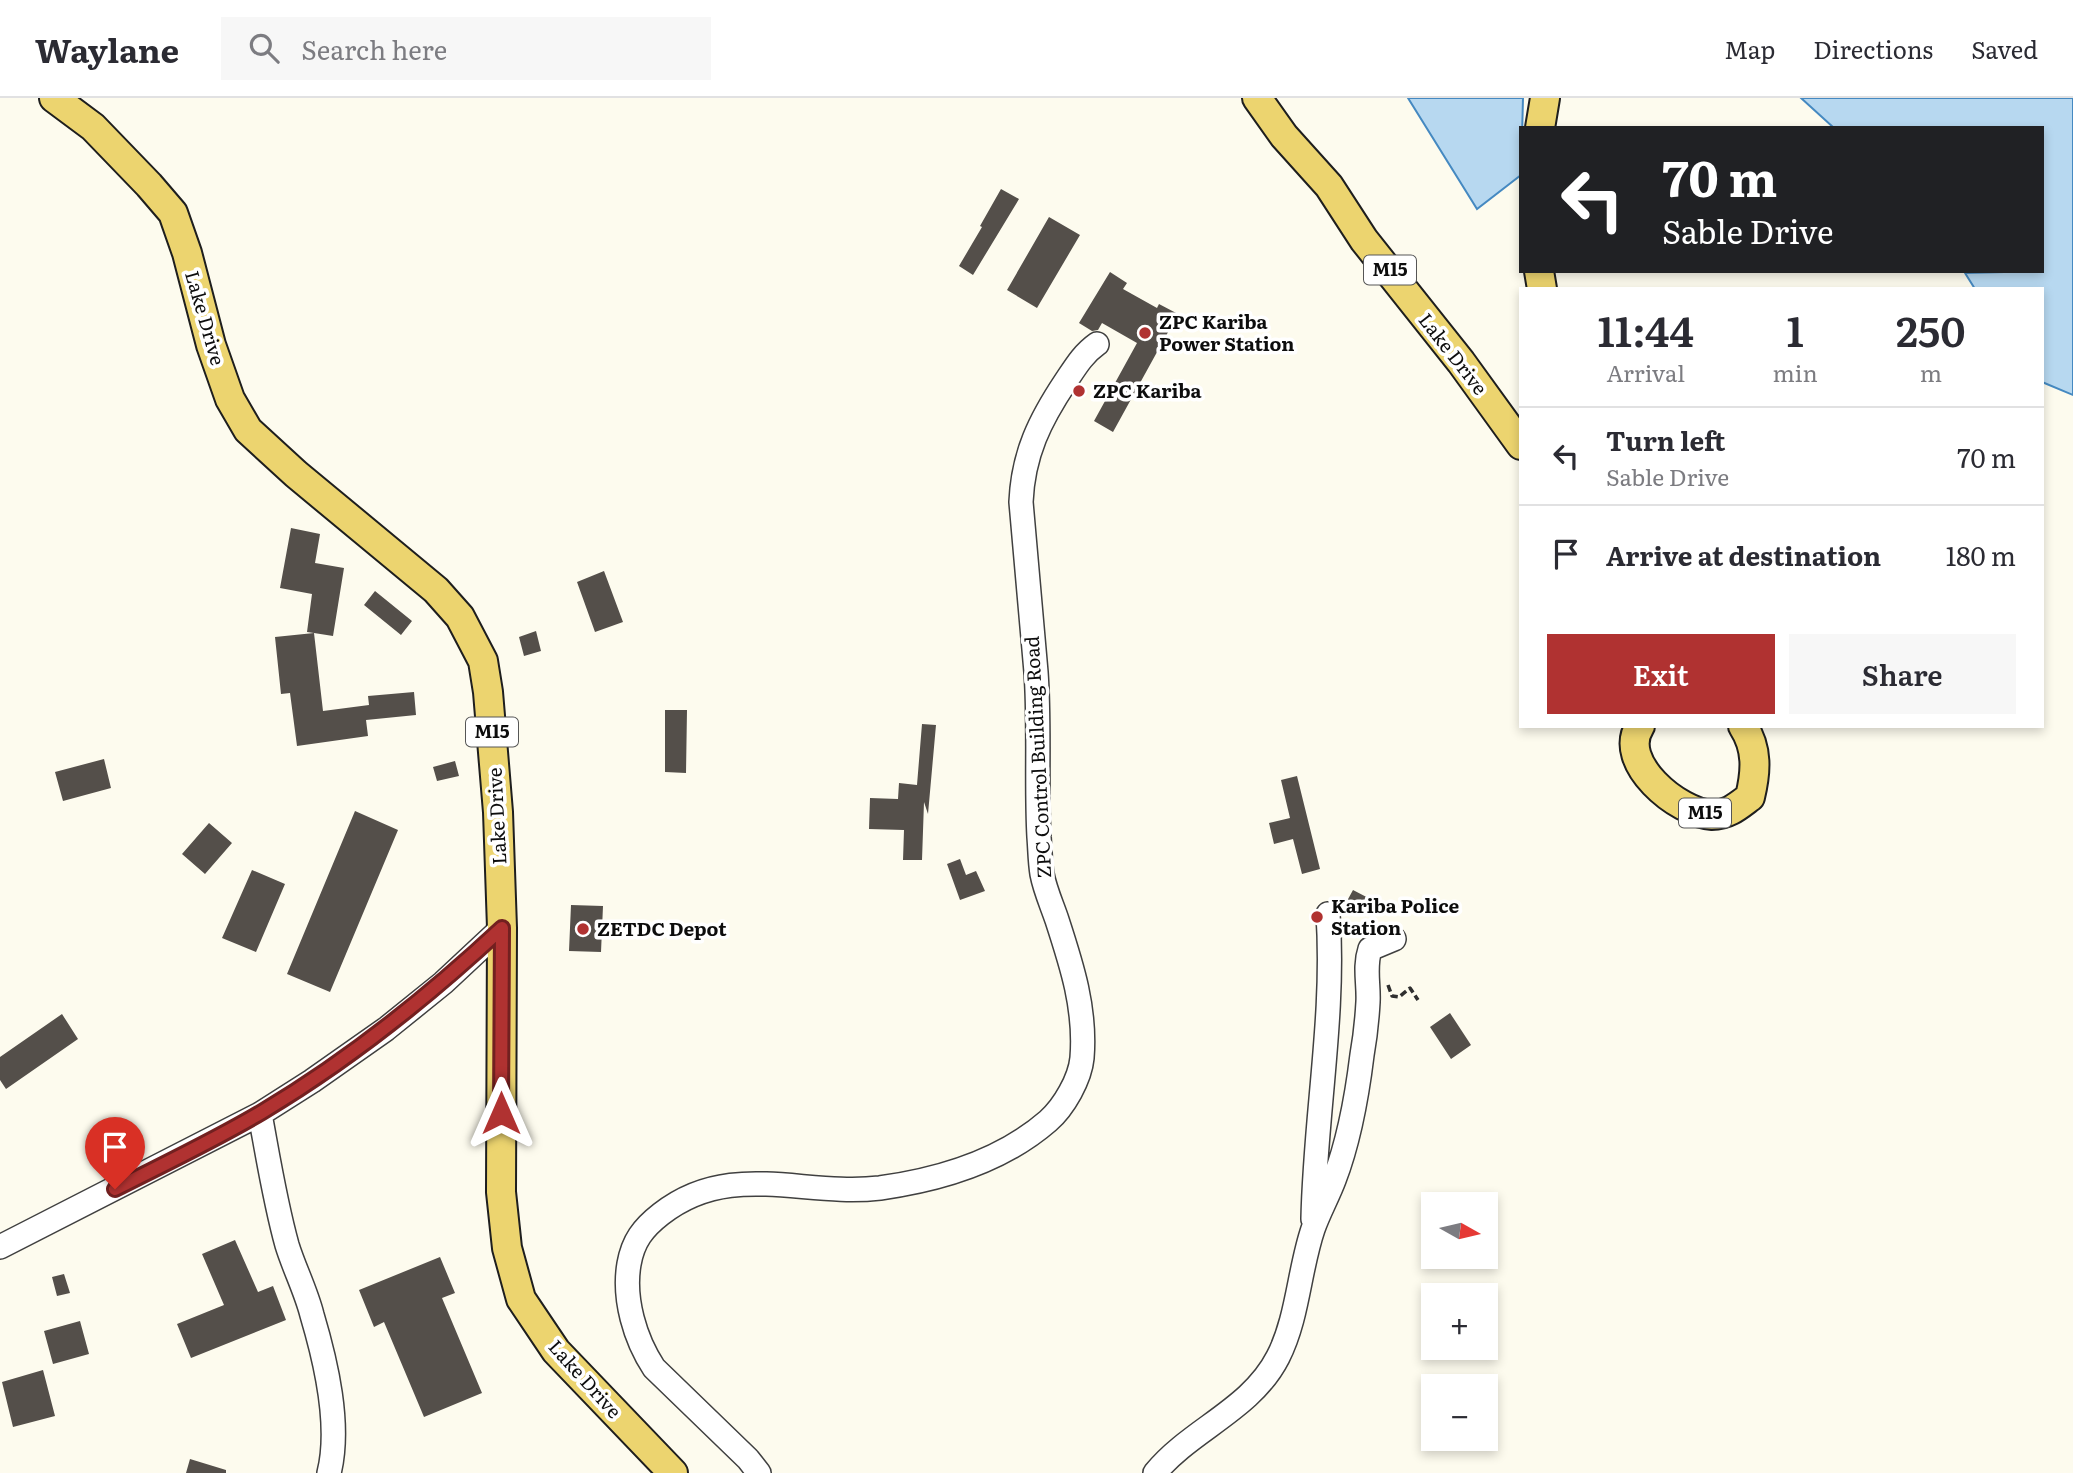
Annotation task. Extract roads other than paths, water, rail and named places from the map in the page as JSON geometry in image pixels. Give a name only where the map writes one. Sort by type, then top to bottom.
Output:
[{"type":"main road","name":"Lake Drive","points":[[54,98],[93,127],[173,214],[187,253],[211,345],[230,399],[248,430],[296,474],[436,590],[460,617],[483,662],[498,812],[502,928],[501,1192],[507,1248],[521,1299],[556,1351],[673,1473]]},
{"type":"main road","name":"Lake Drive","points":[[1257,98],[1284,136],[1329,186],[1364,240],[1461,362],[1519,442]]},
{"type":"main road","points":[[1540,126],[1545,98]]},
{"type":"main road","name":"M15","points":[[1638,728],[1634,734],[1633,751],[1660,790],[1692,811],[1712,815],[1731,812],[1751,797],[1755,775],[1754,747],[1744,728]]},
{"type":"street","name":"ZPC Control Building Road","points":[[758,1473],[748,1459],[654,1368],[643,1352],[632,1319],[628,1271],[632,1249],[645,1227],[687,1197],[708,1188],[756,1183],[839,1189],[879,1188],[936,1177],[966,1167],[1005,1151],[1047,1122],[1066,1098],[1079,1073],[1083,1017],[1072,965],[1042,874],[1037,805],[1036,673],[1022,494],[1032,439],[1044,415],[1085,352],[1097,344]]},
{"type":"street","points":[[1313,1229],[1314,1177],[1328,1002],[1328,914]]},
{"type":"street","points":[[0,1247],[260,1114],[312,1081],[386,1029],[443,983],[502,928]]},
{"type":"street","points":[[1154,1473],[1194,1437],[1244,1400],[1261,1382],[1278,1357],[1287,1333],[1313,1229],[1343,1153],[1362,1056],[1368,1001],[1367,960],[1370,949],[1394,939]]},
{"type":"street","points":[[260,1114],[287,1245],[312,1314],[331,1396],[332,1459],[329,1473]]},
{"type":"water","points":[[1408,98],[1523,98],[1522,126],[1519,126],[1519,177],[1477,209]]},
{"type":"water","points":[[1801,98],[2073,98],[2073,395],[2044,383],[2044,287],[1974,287],[1965,273],[2044,273],[2044,126],[1832,126]]},
{"type":"place","name":"ZPC Kariba Power Station","points":[[1145,333]]},
{"type":"place","name":"ZPC Kariba","points":[[1079,391]]},
{"type":"place","name":"Kariba Police Station","points":[[1317,917]]},
{"type":"place","name":"ZETDC Depot","points":[[583,929]]}]
